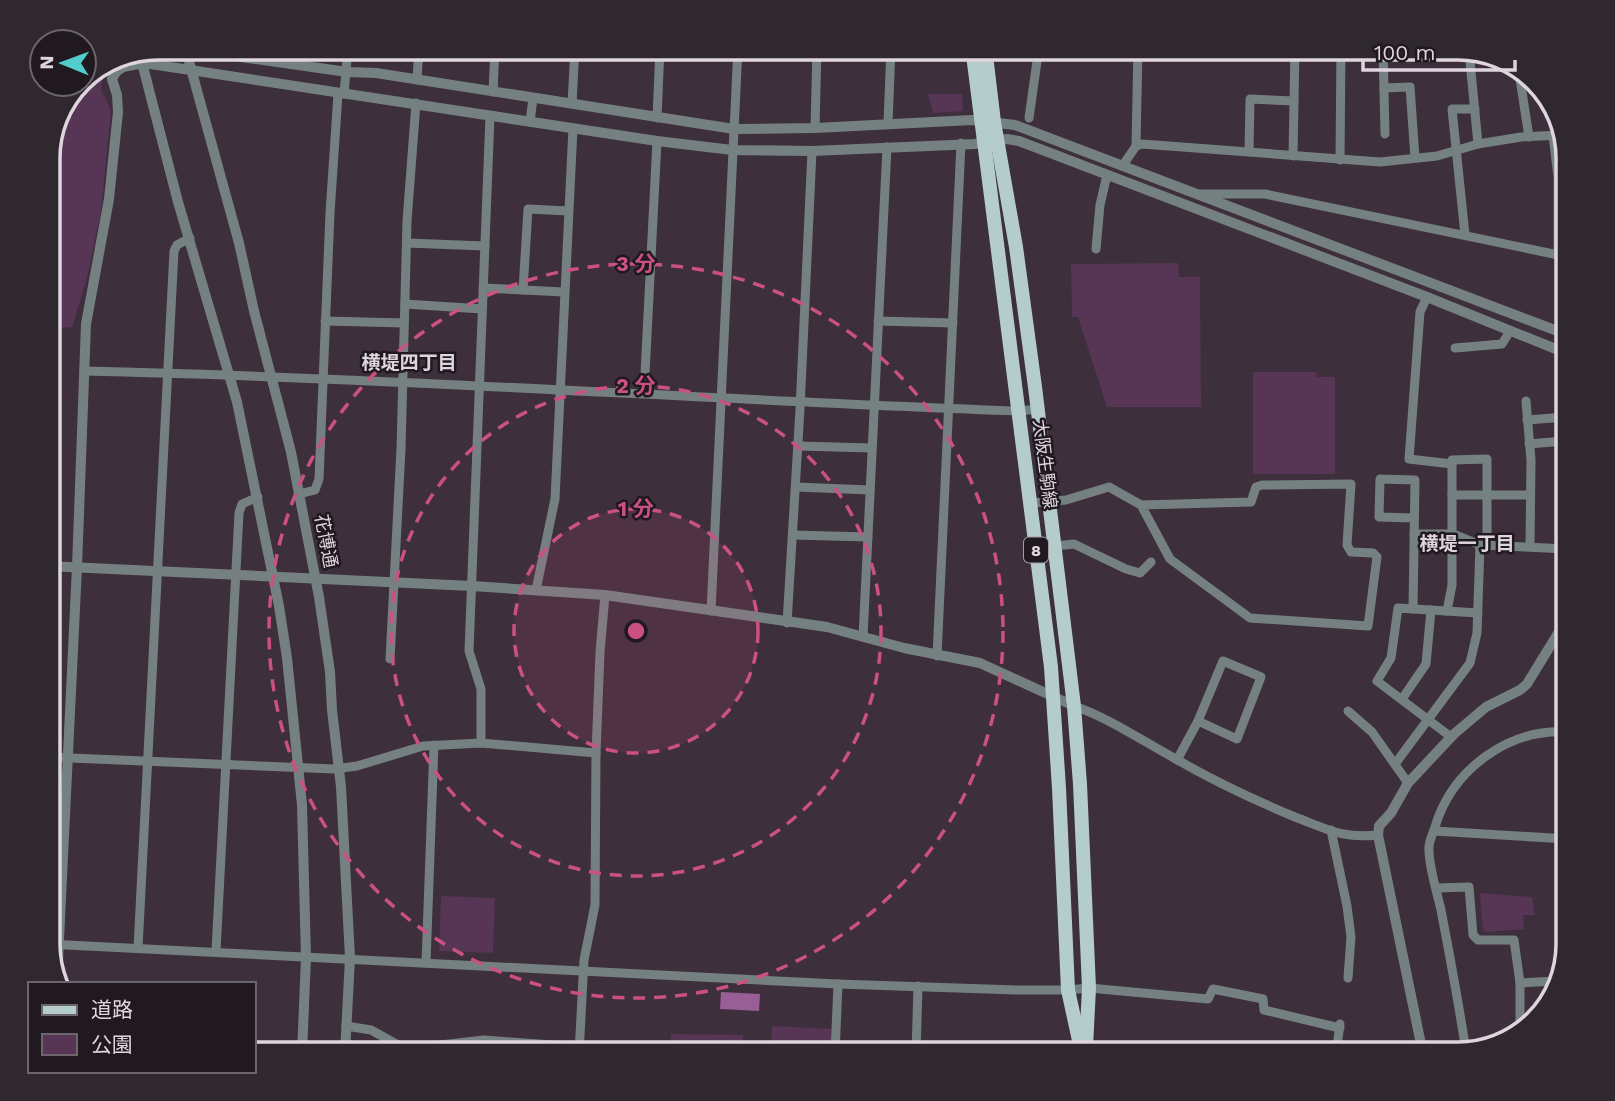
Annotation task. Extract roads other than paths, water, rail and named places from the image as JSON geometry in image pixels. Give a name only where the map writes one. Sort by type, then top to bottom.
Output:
[{"type":"main road","name":"大阪生駒線","points":[[975,60],[991,142],[1052,695],[1069,990],[1081,1042]]},
{"type":"main road","name":"大阪生駒線","points":[[986,60],[988,121]]},
{"type":"main road","name":"大阪生駒線","points":[[991,142],[1017,260],[1050,501],[1074,706],[1089,988],[1085,1042]]},
{"type":"street","name":"花博通","points":[[189,60],[272,377],[316,579],[330,672],[339,769],[350,958],[345,1042]]},
{"type":"street","points":[[266,60],[417,80],[734,129],[988,121],[1015,125],[1556,330]]},
{"type":"street","points":[[299,494],[314,491],[318,485],[325,321],[341,94],[347,60]]},
{"type":"street","points":[[417,80],[418,60]]},
{"type":"street","points":[[493,92],[494,60]]},
{"type":"street","points":[[572,104],[574,60]]},
{"type":"street","points":[[657,118],[659,60]]},
{"type":"street","points":[[711,611],[737,60]]},
{"type":"street","points":[[815,128],[817,60]]},
{"type":"street","points":[[888,124],[890,60]]},
{"type":"street","points":[[1029,118],[1037,60]]},
{"type":"street","points":[[1124,165],[1136,146],[1138,60]]},
{"type":"street","points":[[1293,156],[1295,60]]},
{"type":"street","points":[[1340,160],[1341,60]]},
{"type":"street","points":[[1383,60],[1385,134]]},
{"type":"street","points":[[142,61],[229,375],[258,497],[287,658],[302,805],[306,957],[302,1042]]},
{"type":"street","points":[[147,61],[193,72],[732,150],[812,151],[1019,141],[1556,349]]},
{"type":"street","points":[[1470,61],[1478,144]]},
{"type":"street","points":[[60,857],[68,758],[87,307],[109,199],[118,112],[117,95],[111,79],[119,69],[128,64]]},
{"type":"street","points":[[1521,83],[1529,137]]},
{"type":"street","points":[[1384,88],[1410,87],[1415,158]]},
{"type":"street","points":[[530,122],[533,99]]},
{"type":"street","points":[[1249,152],[1250,99],[1294,101]]},
{"type":"street","points":[[390,659],[407,243],[416,103]]},
{"type":"street","points":[[1465,235],[1452,109],[1475,109]]},
{"type":"street","points":[[481,743],[481,689],[470,650],[490,116]]},
{"type":"street","points":[[536,590],[555,499],[573,128]]},
{"type":"street","points":[[1136,146],[1142,144],[1380,162],[1437,156],[1478,144],[1553,135]]},
{"type":"street","points":[[644,393],[657,141]]},
{"type":"street","points":[[937,656],[961,143]]},
{"type":"street","points":[[863,637],[887,147]]},
{"type":"street","points":[[788,622],[812,151]]},
{"type":"street","points":[[1096,249],[1102,173],[1100,157]]},
{"type":"street","points":[[1200,194],[1265,194],[1556,254]]},
{"type":"street","points":[[523,290],[528,209],[568,211]]},
{"type":"street","points":[[138,948],[174,251],[177,245],[190,238]]},
{"type":"street","points":[[407,243],[485,246]]},
{"type":"street","points":[[1408,290],[1414,276]]},
{"type":"street","points":[[483,288],[564,292]]},
{"type":"street","points":[[1427,298],[1420,312],[1409,458],[1452,464]]},
{"type":"street","points":[[405,304],[482,309]]},
{"type":"street","points":[[325,321],[404,323]]},
{"type":"street","points":[[878,321],[953,323]]},
{"type":"street","points":[[1455,348],[1502,344],[1510,331]]},
{"type":"street","points":[[83,371],[402,381],[722,399],[1019,411],[1038,409]]},
{"type":"street","points":[[1526,401],[1530,546]]},
{"type":"street","points":[[1527,419],[1556,417]]},
{"type":"street","points":[[1529,444],[1556,442]]},
{"type":"street","points":[[798,446],[872,448]]},
{"type":"street","points":[[1395,764],[1470,663],[1477,634],[1488,494],[1488,458],[1452,460],[1452,585],[1447,611]]},
{"type":"street","points":[[1413,609],[1415,480],[1380,480],[1379,517],[1414,518]]},
{"type":"street","points":[[1031,503],[1066,500],[1109,486],[1141,505],[1170,559],[1250,618],[1368,626],[1377,557],[1373,553],[1351,552],[1347,545],[1351,484],[1262,485],[1256,487],[1251,502],[1141,505]]},
{"type":"street","points":[[796,487],[870,490]]},
{"type":"street","points":[[1452,495],[1529,495]]},
{"type":"street","points":[[216,951],[240,508],[242,504],[258,497]]},
{"type":"street","points":[[1414,534],[1453,534],[1484,546],[1556,548]]},
{"type":"street","points":[[793,536],[868,537]]},
{"type":"street","points":[[1055,546],[1074,544],[1140,573],[1151,562]]},
{"type":"street","points":[[60,566],[606,594],[827,627],[937,656],[980,663],[1094,713],[1177,760],[1269,806],[1354,838],[1378,835]]},
{"type":"street","points":[[580,1042],[584,972],[595,905],[596,753],[600,652],[606,594]]},
{"type":"street","points":[[1451,737],[1377,681],[1391,658],[1398,608],[1478,613]]},
{"type":"street","points":[[1402,699],[1426,664],[1431,610]]},
{"type":"street","points":[[1421,1042],[1378,835],[1379,826],[1391,813],[1408,783],[1451,737],[1486,707],[1527,684],[1556,637]]},
{"type":"street","points":[[1177,760],[1198,721],[1223,661],[1261,677],[1237,739],[1198,721]]},
{"type":"street","points":[[1348,711],[1372,732],[1408,783]]},
{"type":"street","points":[[1464,1041],[1428,846],[1439,813],[1464,775],[1500,746],[1524,737],[1556,732]]},
{"type":"street","points":[[60,758],[339,769],[434,745],[481,743],[596,753]]},
{"type":"street","points":[[426,962],[434,745]]},
{"type":"street","points":[[1331,830],[1351,937],[1348,978]]},
{"type":"street","points":[[1434,831],[1556,838]]},
{"type":"street","points":[[1437,888],[1469,887],[1473,935],[1478,940],[1514,940],[1520,983],[1520,1019]]},
{"type":"street","points":[[60,944],[838,984],[1069,990],[1089,988],[1208,999],[1213,989],[1264,999],[1264,1010],[1340,1025],[1338,1042]]},
{"type":"street","points":[[1520,983],[1548,981]]},
{"type":"street","points":[[836,1042],[838,984]]},
{"type":"street","points":[[916,1042],[918,986]]},
{"type":"street","points":[[346,1026],[371,1030],[393,1042]]},
{"type":"street","points":[[474,1042],[503,1042]]},
{"type":"district","name":"横堤四丁目","points":[[409,362]]},
{"type":"district","name":"横堤一丁目","points":[[1467,543]]}]
